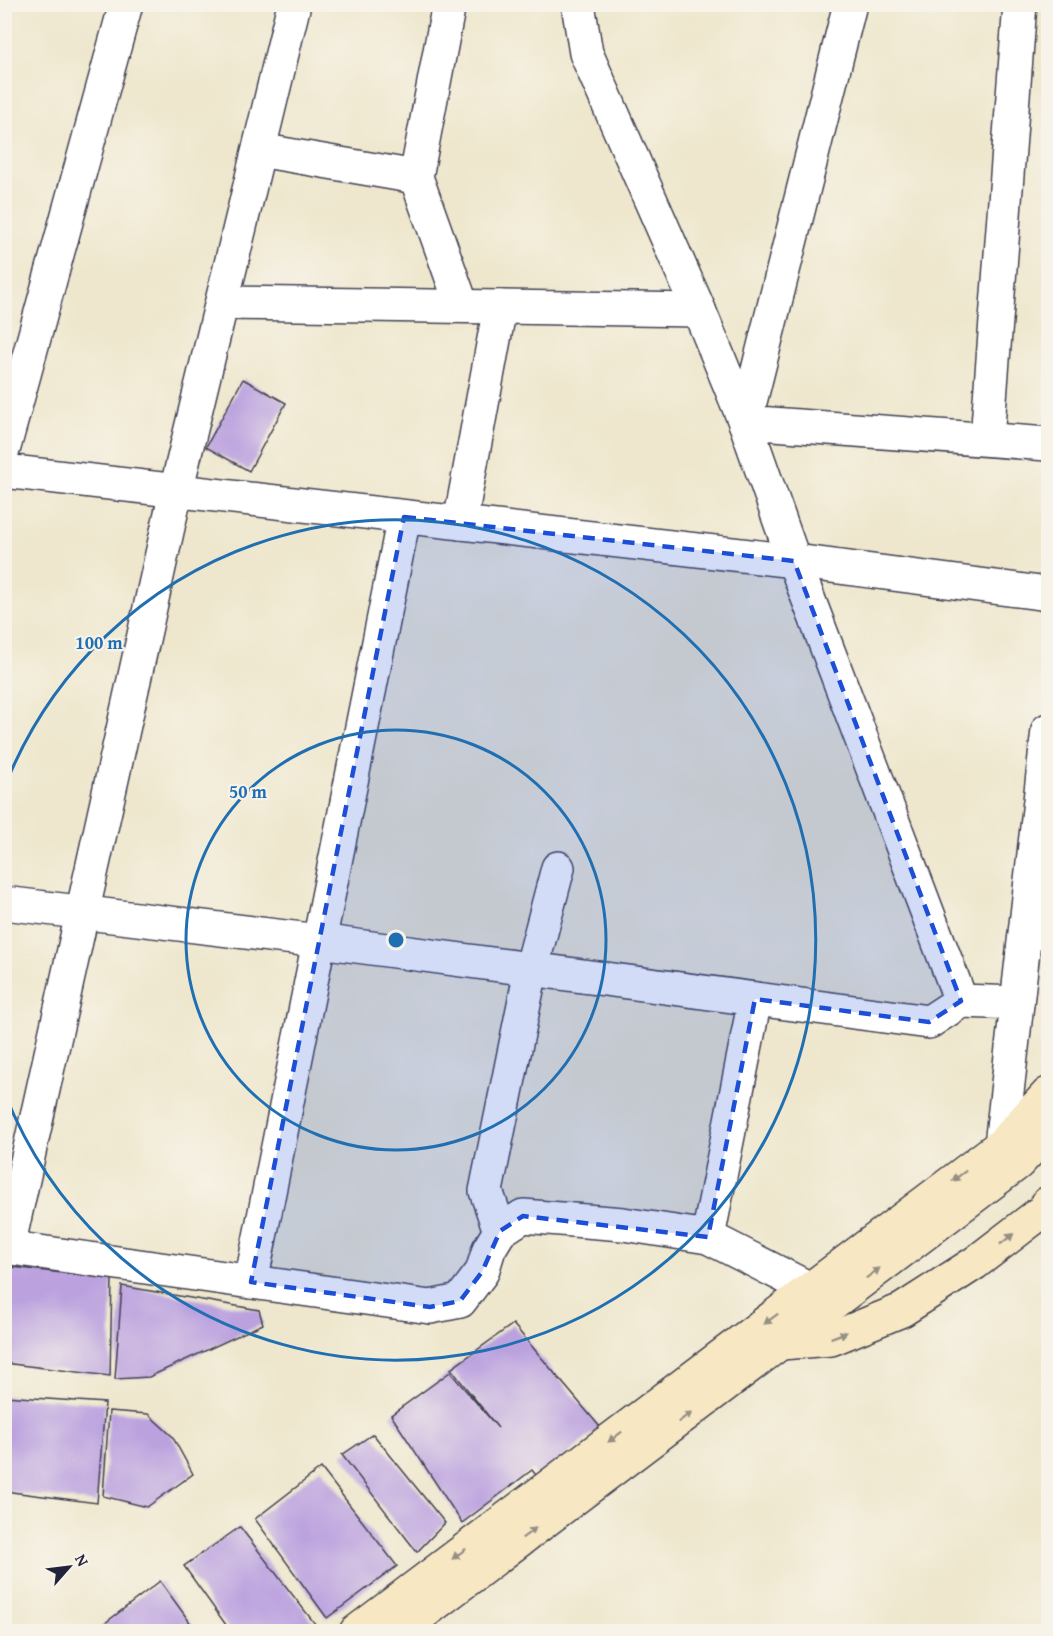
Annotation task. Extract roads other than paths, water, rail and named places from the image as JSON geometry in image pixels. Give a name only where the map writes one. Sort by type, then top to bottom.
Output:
[{"type":"main road","points":[[1010,1154],[1048,1094]]},
{"type":"main road","points":[[356,1632],[824,1295],[1010,1154],[1048,1131]]},
{"type":"main road","points":[[781,1343],[831,1339],[902,1310],[975,1263],[1044,1210],[1048,1203]]},
{"type":"main road","points":[[398,1632],[781,1343],[824,1295]]},
{"type":"street","points":[[4,447],[126,4]]},
{"type":"street","points":[[294,4],[177,491],[6,1247],[430,1307],[460,1301],[482,1272],[489,1249],[500,1231],[524,1216],[623,1224],[708,1237],[824,1295]]},
{"type":"street","points":[[450,4],[416,177],[462,306]]},
{"type":"street","points":[[578,4],[586,52],[699,310],[745,422],[794,561],[962,1000]]},
{"type":"street","points":[[745,422],[850,4]]},
{"type":"street","points":[[987,439],[1020,4]]},
{"type":"street","points":[[259,150],[416,177]]},
{"type":"street","points":[[222,303],[699,310]]},
{"type":"street","points":[[460,523],[500,307]]},
{"type":"street","points":[[745,422],[1048,444]]},
{"type":"street","points":[[4,471],[794,561],[1048,594]]},
{"type":"street","points":[[252,1281],[404,517]]},
{"type":"street","points":[[1010,1154],[1017,1003],[1048,730]]},
{"type":"street","points":[[500,1231],[486,1191],[531,970],[558,868]]},
{"type":"street","points":[[4,903],[319,941],[928,1022],[962,1000],[1017,1003]]},
{"type":"street","points":[[708,1237],[755,999]]}]
